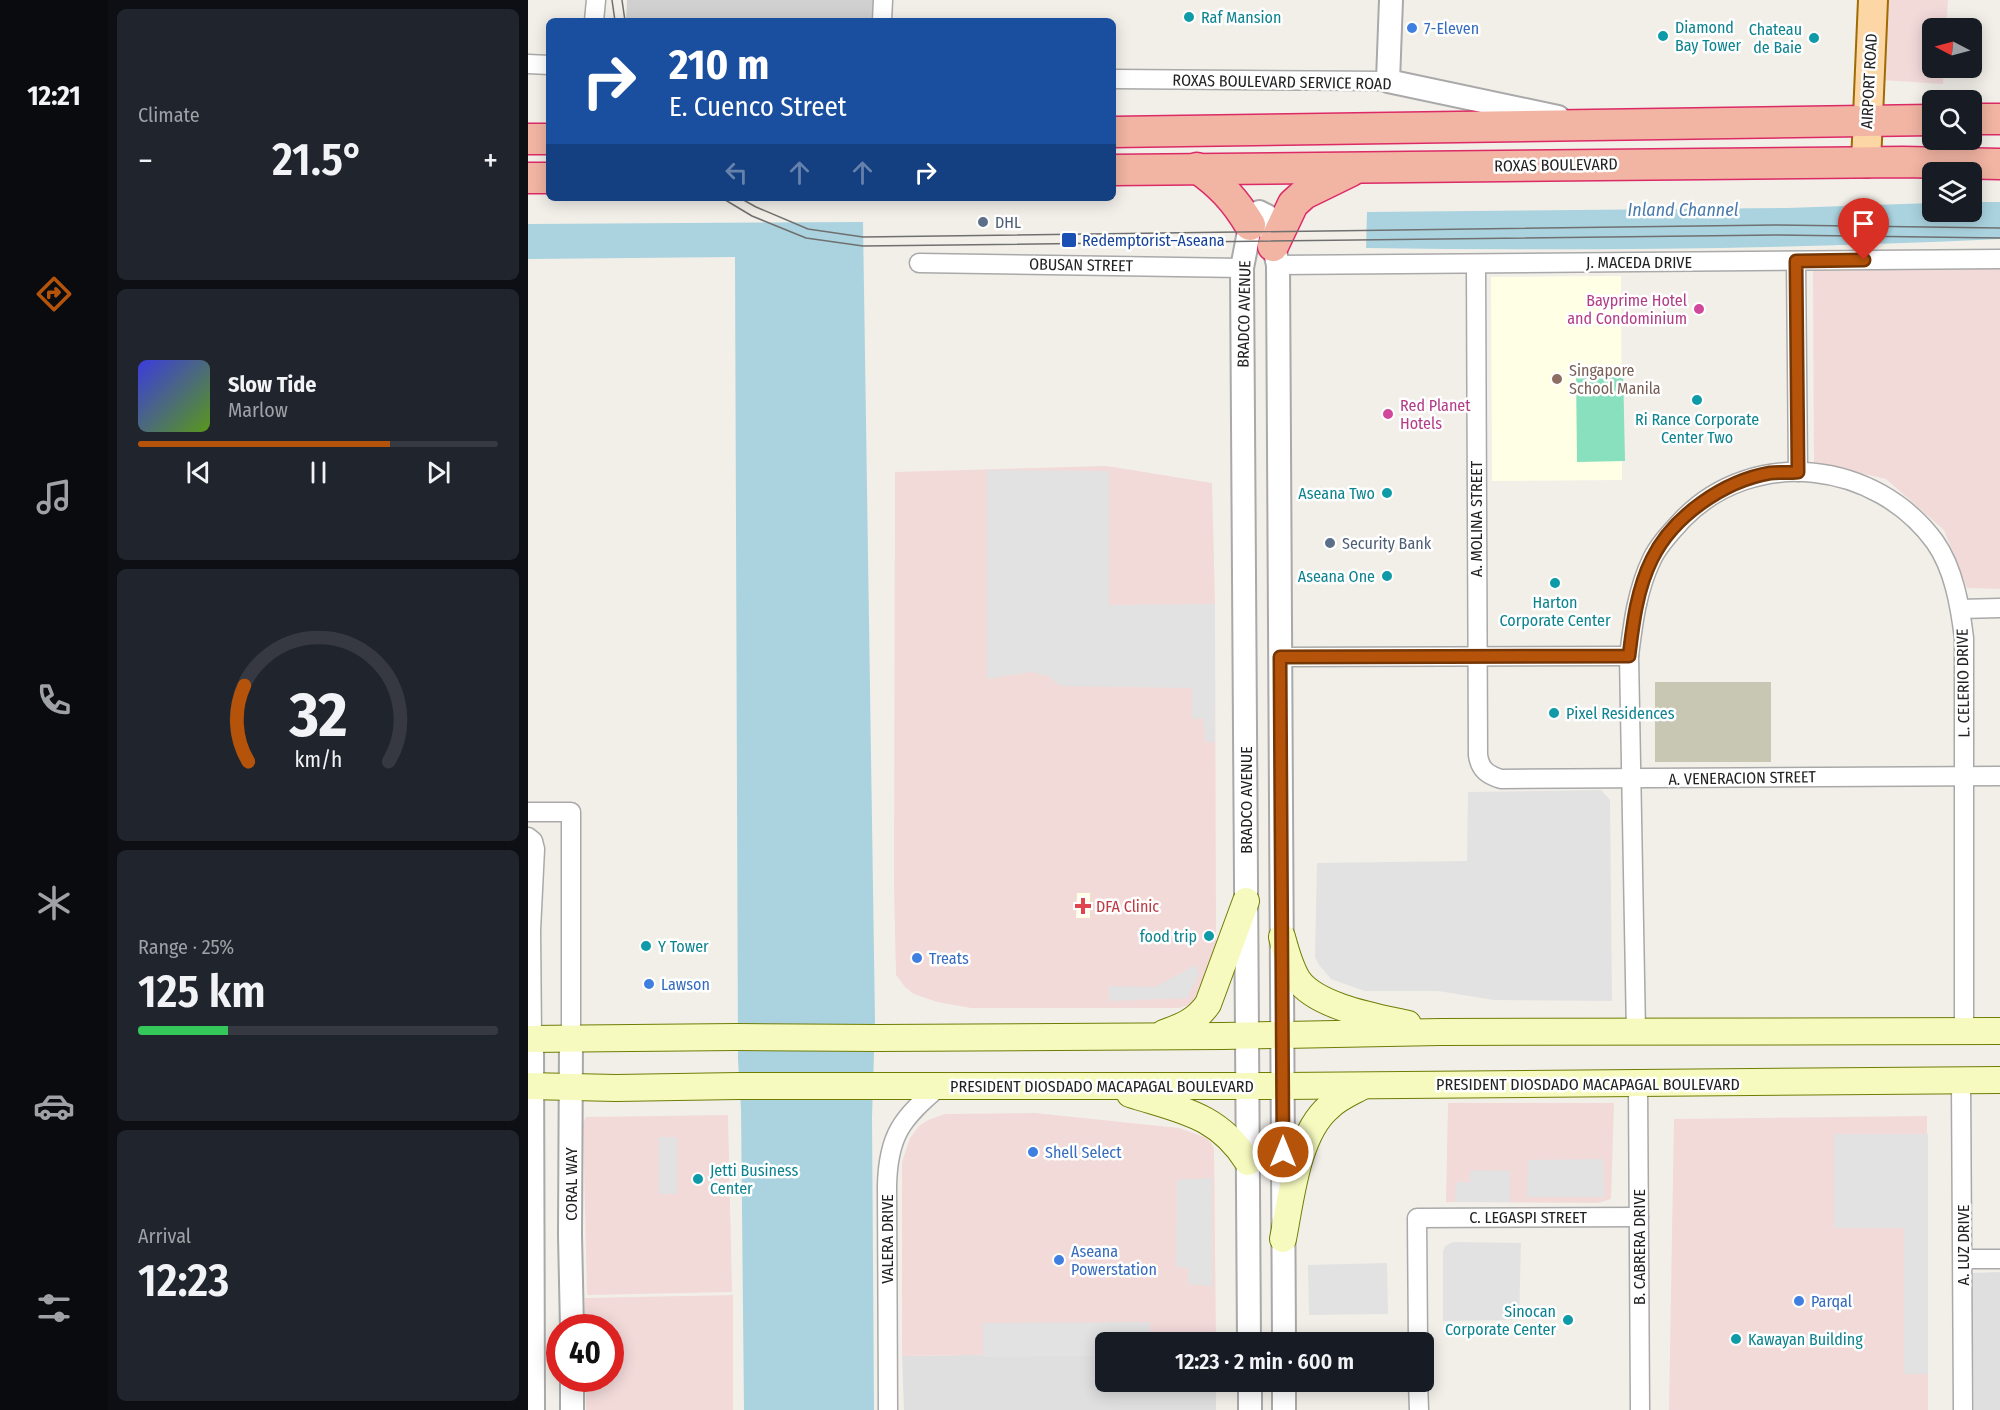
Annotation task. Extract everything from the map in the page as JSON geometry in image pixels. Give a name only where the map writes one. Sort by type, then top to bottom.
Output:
[{"type":"highway","points":[[1982,119],[2000,119]]},
{"type":"highway","points":[[1116,132],[1922,120]]},
{"type":"highway","points":[[528,139],[546,139]]},
{"type":"highway","name":"ROXAS BOULEVARD","points":[[1116,170],[1866,163],[2000,164]]},
{"type":"highway","points":[[1276,256],[1293,204],[1304,194],[1359,167]]},
{"type":"highway","points":[[1197,168],[1219,183],[1242,211],[1250,225]]},
{"type":"highway","points":[[528,178],[546,178]]},
{"type":"main road","name":"AIRPORT ROAD","points":[[1866,163],[1873,0]]},
{"type":"main road","points":[[1155,1036],[1189,1023],[1202,1013],[1208,1004],[1246,901]]},
{"type":"main road","points":[[1282,937],[1294,973],[1305,989],[1312,994],[1348,1009],[1440,1032]]},
{"type":"main road","points":[[530,1040],[737,1037],[1247,1036],[1440,1032],[2000,1031]]},
{"type":"main road","name":"PRESIDENT DIOSDADO MACAPAGAL BOULEVARD","points":[[530,1086],[616,1088],[1364,1086],[2000,1080]]},
{"type":"main road","points":[[1107,1086],[1205,1119],[1229,1136],[1248,1162]]},
{"type":"main road","points":[[1283,1239],[1298,1171],[1310,1131],[1329,1107],[1364,1086]]},
{"type":"street","points":[[594,18],[596,0]]},
{"type":"street","points":[[882,18],[883,0]]},
{"type":"street","points":[[1388,81],[1391,0]]},
{"type":"street","points":[[528,64],[546,65]]},
{"type":"street","name":"ROXAS BOULEVARD SERVICE ROAD","points":[[1116,79],[1388,81],[1591,125]]},
{"type":"street","name":"BRADCO AVENUE","points":[[1249,1332],[1242,268],[1252,216],[1261,212],[1265,214],[1276,256],[1284,1332]]},
{"type":"street","name":"J. MACEDA DRIVE","points":[[1276,256],[1476,264],[2000,259]]},
{"type":"street","points":[[1796,261],[1798,472]]},
{"type":"street","name":"OBUSAN STREET","points":[[919,262],[1242,268]]},
{"type":"street","name":"A. MOLINA STREET","points":[[1476,264],[1478,755],[1479,763],[1485,772]]},
{"type":"street","name":"L. CELERIO DRIVE","points":[[1636,1033],[1629,656],[1634,616],[1641,587],[1653,558],[1671,531],[1692,510],[1716,493],[1743,480],[1771,473],[1798,472],[1831,475],[1860,484],[1882,495],[1908,513],[1935,543],[1949,571],[1960,609],[1964,638],[1964,1031]]},
{"type":"street","points":[[1960,609],[2000,608]]},
{"type":"street","points":[[1280,657],[1629,656]]},
{"type":"street","name":"A. VENERACION STREET","points":[[1485,772],[1502,779],[2000,776]]},
{"type":"street","points":[[528,812],[571,812],[571,1040]]},
{"type":"street","points":[[528,837],[535,849],[531,930],[530,1040],[533,1410]]},
{"type":"street","points":[[1247,841],[1255,857],[1255,878],[1262,886],[1276,881],[1281,859]]},
{"type":"street","name":"CORAL WAY","points":[[571,1040],[572,1314]]},
{"type":"street","name":"A. LUZ DRIVE","points":[[1961,1081],[1963,1410]]},
{"type":"street","name":"B. CABRERA DRIVE","points":[[1638,1084],[1640,1410]]},
{"type":"street","name":"VALERA DRIVE","points":[[888,1410],[887,1186],[889,1152],[905,1120],[940,1086]]},
{"type":"street","name":"C. LEGASPI STREET","points":[[1418,1332],[1417,1218],[1639,1217]]},
{"type":"street","points":[[1963,1258],[2000,1259]]},
{"type":"street","points":[[572,1392],[572,1410]]},
{"type":"street","points":[[1250,1392],[1250,1410]]},
{"type":"street","points":[[1284,1392],[1284,1410]]},
{"type":"street","points":[[1418,1392],[1419,1410]]},
{"type":"shaded area","points":[[627,0],[879,0],[877,18],[626,18]]},
{"type":"shaded area","points":[[1886,0],[1948,0],[1947,18],[1922,18],[1922,78],[1943,78],[1943,84],[1881,80]]},
{"type":"shaded area","points":[[2000,268],[2000,589],[1967,588],[1944,530],[1886,479],[1814,462],[1813,271]]},
{"type":"shaded area","name":"Singapore School Manila","points":[[1621,276],[1622,480],[1492,481],[1491,277]]},
{"type":"shaded area","points":[[1107,466],[1212,483],[1215,604],[1216,951],[1203,987],[1192,1004],[1179,1008],[971,1008],[937,1002],[914,994],[896,975],[894,885],[895,472]]},
{"type":"shaded area","points":[[987,470],[1109,471],[1109,605],[1215,604],[1215,743],[1205,741],[1203,718],[1192,719],[1192,688],[1060,686],[1048,676],[1031,672],[987,679]]},
{"type":"shaded area","points":[[1655,682],[1771,682],[1771,762],[1655,762]]},
{"type":"shaded area","points":[[1601,790],[1610,800],[1612,1001],[1494,1000],[1438,991],[1365,991],[1331,979],[1319,965],[1315,957],[1317,863],[1467,861],[1468,792]]},
{"type":"shaded area","name":"DFA Clinic","points":[[1077,893],[1090,893],[1090,918],[1076,918]]},
{"type":"shaded area","points":[[1196,965],[1199,975],[1187,998],[1109,1001],[1109,986],[1155,987]]},
{"type":"shaded area","points":[[1448,1103],[1614,1103],[1611,1199],[1598,1203],[1446,1202]]},
{"type":"shaded area","name":"Aseana Powerstation","points":[[1035,1113],[1179,1128],[1210,1141],[1214,1149],[1216,1332],[1095,1332],[1095,1353],[902,1356],[902,1162],[910,1138],[919,1126],[945,1114]]},
{"type":"shaded area","points":[[728,1115],[732,1292],[587,1295],[583,1123],[586,1117]]},
{"type":"shaded area","name":"Parqal","points":[[1927,1116],[1928,1410],[1669,1410],[1674,1119]]},
{"type":"shaded area","points":[[1834,1134],[1928,1134],[1928,1374],[1904,1374],[1904,1228],[1834,1228]]},
{"type":"shaded area","points":[[659,1137],[677,1137],[677,1194],[659,1194]]},
{"type":"shaded area","points":[[1603,1159],[1604,1197],[1527,1197],[1528,1160]]},
{"type":"shaded area","points":[[1470,1170],[1510,1171],[1510,1202],[1455,1202],[1456,1182],[1470,1182]]},
{"type":"shaded area","points":[[1212,1178],[1212,1286],[1188,1284],[1188,1268],[1176,1267],[1177,1180]]},
{"type":"shaded area","points":[[1453,1242],[1521,1243],[1519,1320],[1443,1321],[1443,1252],[1445,1246]]},
{"type":"shaded area","points":[[1387,1263],[1388,1314],[1309,1315],[1308,1265]]},
{"type":"shaded area","points":[[2000,1272],[2000,1410],[1974,1410],[1972,1273]]},
{"type":"shaded area","points":[[733,1295],[733,1410],[586,1410],[586,1392],[624,1392],[624,1314],[585,1314],[585,1298]]},
{"type":"shaded area","points":[[1150,1322],[1150,1332],[1095,1332],[1095,1356],[983,1357],[983,1323]]},
{"type":"shaded area","points":[[1095,1353],[1095,1392],[1216,1392],[1216,1410],[904,1410],[902,1356]]},
{"type":"green space","points":[[1623,367],[1625,461],[1577,462],[1576,368]]},
{"type":"water","name":"Inland Channel","points":[[1982,202],[2000,202],[2000,239],[1683,248],[1366,248],[1367,212],[1787,208],[1922,203],[1922,222],[1982,222]]},
{"type":"water","points":[[863,222],[875,1021],[872,1117],[874,1410],[744,1410],[741,1109],[738,1060],[735,257],[528,259],[528,224]]},
{"type":"tram line","points":[[612,0],[615,18]]},
{"type":"tram line","points":[[622,0],[625,18]]},
{"type":"tram line","points":[[727,201],[752,216],[806,238],[863,246],[1776,235],[2000,238]]},
{"type":"tram line","points":[[745,201],[808,229],[863,237],[1775,225],[2000,228]]},
{"type":"place","name":"Raf Mansion","points":[[1189,17]]},
{"type":"place","name":"7-Eleven","points":[[1412,28]]},
{"type":"place","name":"Diamond Bay Tower","points":[[1663,36]]},
{"type":"place","name":"Chateau de Baie","points":[[1814,38]]},
{"type":"place","name":"DHL","points":[[983,222]]},
{"type":"place","name":"Redemptorist–Aseana","points":[[1069,240]]},
{"type":"place","name":"Bayprime Hotel and Condominium","points":[[1699,309]]},
{"type":"place","name":"Singapore School Manila","points":[[1557,379]]},
{"type":"place","name":"Ri Rance Corporate Center Two","points":[[1697,400]]},
{"type":"place","name":"Red Planet Hotels","points":[[1388,414]]},
{"type":"place","name":"Aseana Two","points":[[1387,493]]},
{"type":"place","name":"Security Bank","points":[[1330,543]]},
{"type":"place","name":"Aseana One","points":[[1387,576]]},
{"type":"place","name":"Harton Corporate Center","points":[[1555,583]]},
{"type":"place","name":"Pixel Residences","points":[[1554,713]]},
{"type":"place","name":"DFA Clinic","points":[[1083,906]]},
{"type":"place","name":"food trip","points":[[1209,936]]},
{"type":"place","name":"Y Tower","points":[[646,946]]},
{"type":"place","name":"Treats","points":[[917,958]]},
{"type":"place","name":"Lawson","points":[[649,984]]},
{"type":"place","name":"Shell Select","points":[[1033,1152]]},
{"type":"place","name":"Jetti Business Center","points":[[698,1179]]},
{"type":"place","name":"Aseana Powerstation","points":[[1059,1260]]},
{"type":"place","name":"Parqal","points":[[1799,1301]]},
{"type":"place","name":"Sinocan Corporate Center","points":[[1568,1320]]},
{"type":"place","name":"Kawayan Building","points":[[1736,1339]]},
{"type":"route","points":[[1283,1152],[1280,657],[1629,656],[1634,616],[1641,587],[1653,558],[1671,531],[1692,510],[1716,493],[1743,480],[1771,473],[1798,472],[1796,261],[1864,260]]}]
